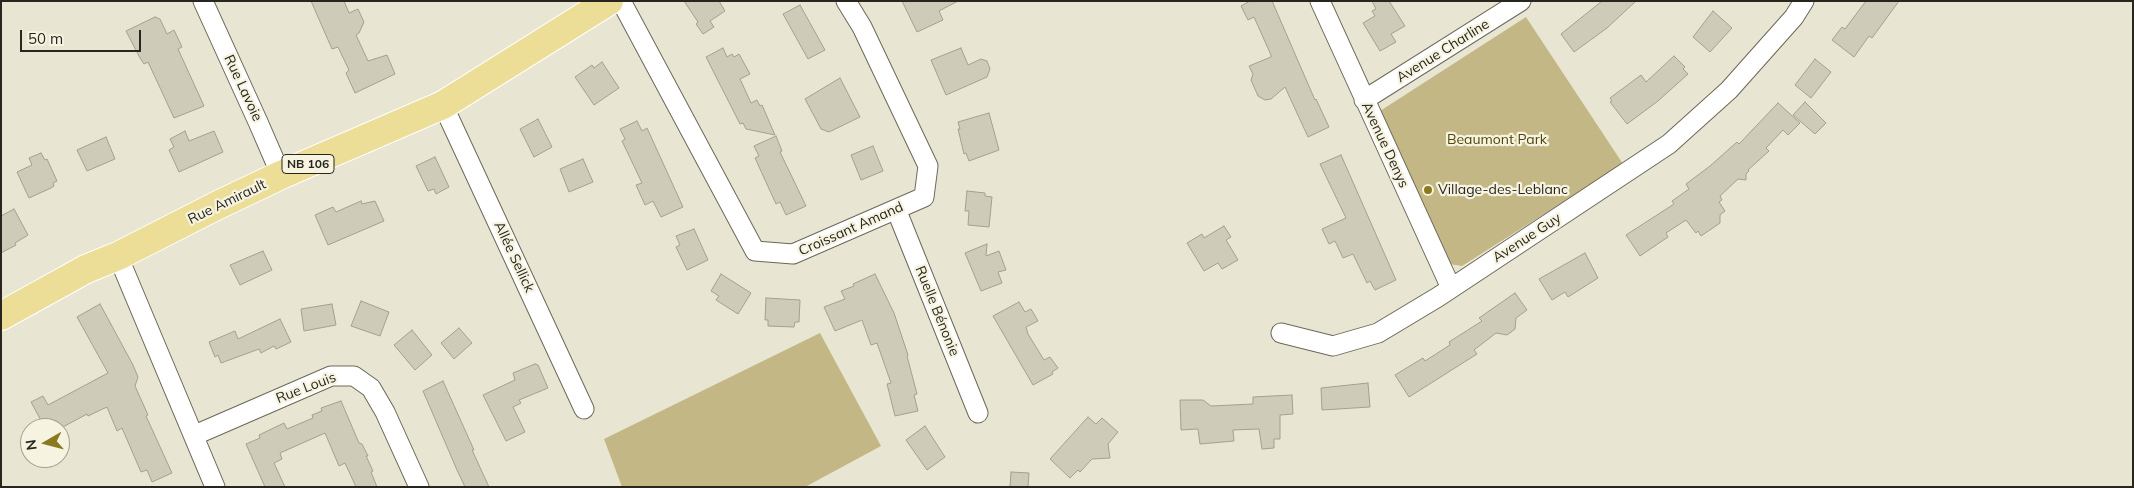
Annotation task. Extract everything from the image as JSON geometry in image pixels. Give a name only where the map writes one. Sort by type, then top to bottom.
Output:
[{"type":"main road","name":"Rue Amirault","points":[[1,316],[86,268],[118,256],[281,176],[443,104],[609,1]]},
{"type":"street","name":"Rue Lavoie","points":[[203,1],[281,176]]},
{"type":"street","name":"Croissant Amand","points":[[621,1],[755,251],[793,254],[924,197],[928,166],[862,27],[846,1]]},
{"type":"street","name":"Avenue Denys","points":[[1320,1],[1451,288]]},
{"type":"street","name":"Avenue Charline","points":[[1364,100],[1521,1]]},
{"type":"street","name":"Avenue Guy","points":[[1281,333],[1332,346],[1378,333],[1451,288],[1669,144],[1729,90],[1794,16],[1804,1]]},
{"type":"street","name":"Allée Sellick","points":[[443,104],[584,409]]},
{"type":"street","name":"Ruelle Bénonie","points":[[896,209],[978,413]]},
{"type":"street","points":[[118,256],[215,487]]},
{"type":"street","name":"Rue Louis","points":[[194,435],[331,376],[354,376],[371,388],[385,412],[419,487]]},
{"type":"green space","name":"Beaumont Park","points":[[1526,17],[1623,164],[1462,266],[1449,264],[1380,111]]},
{"type":"green space","points":[[820,333],[881,446],[805,487],[622,487],[604,439]]},
{"type":"building","points":[[311,1],[344,1],[349,13],[358,9],[364,22],[359,33],[356,35],[368,61],[387,55],[395,74],[355,93],[346,73],[349,70],[338,47],[332,49]]},
{"type":"building","points":[[684,1],[719,1],[725,11],[710,21],[714,27],[703,34],[696,24],[698,22]]},
{"type":"building","points":[[902,1],[958,1],[939,11],[943,20],[917,32]]},
{"type":"building","points":[[1250,1],[1272,1],[1315,100],[1329,127],[1308,137],[1285,87],[1271,99],[1265,100],[1258,96],[1251,80],[1253,74],[1249,66],[1271,57],[1271,55],[1254,17],[1248,20],[1241,6]]},
{"type":"building","points":[[1372,1],[1389,1],[1405,26],[1391,34],[1396,42],[1380,51],[1363,23],[1375,16],[1372,11],[1376,9]]},
{"type":"building","points":[[1602,1],[1636,1],[1607,28],[1574,52],[1561,34]]},
{"type":"building","points":[[1866,1],[1899,1],[1872,38],[1869,36],[1854,57],[1832,40],[1842,27],[1845,29]]},
{"type":"building","points":[[800,5],[825,50],[808,59],[783,14]]},
{"type":"building","points":[[1713,11],[1732,28],[1710,52],[1693,37]]},
{"type":"building","points":[[155,17],[160,19],[167,34],[174,30],[182,47],[178,49],[204,106],[174,118],[148,62],[144,64],[126,31]]},
{"type":"building","points":[[723,48],[727,57],[732,54],[734,57],[739,54],[750,74],[740,79],[751,103],[757,100],[760,106],[762,105],[775,135],[746,129],[743,123],[740,124],[706,57]]},
{"type":"building","points":[[961,48],[968,65],[981,59],[987,61],[990,69],[987,77],[946,95],[931,60]]},
{"type":"building","points":[[1674,56],[1685,67],[1683,69],[1688,74],[1658,101],[1627,124],[1610,102],[1612,101],[1610,98],[1641,75],[1646,82]]},
{"type":"building","points":[[1815,59],[1831,72],[1811,98],[1795,85]]},
{"type":"building","points":[[602,62],[619,88],[594,105],[575,77],[592,65],[594,68]]},
{"type":"building","points":[[840,78],[860,117],[829,132],[821,129],[805,99]]},
{"type":"building","points":[[1805,102],[1826,123],[1815,134],[1793,115]]},
{"type":"building","points":[[1778,103],[1800,123],[1788,135],[1783,130],[1766,148],[1769,151],[1748,170],[1746,180],[1738,179],[1720,196],[1722,200],[1719,202],[1725,211],[1720,215],[1720,223],[1701,236],[1698,231],[1696,233],[1686,220],[1666,233],[1668,237],[1640,256],[1626,235],[1674,204],[1672,201],[1689,189],[1686,184],[1737,142],[1739,144]]},
{"type":"building","points":[[989,113],[999,150],[969,161],[966,153],[964,154],[958,122]]},
{"type":"building","points":[[538,119],[552,147],[534,157],[520,129]]},
{"type":"building","points":[[637,121],[642,131],[647,128],[683,207],[661,217],[653,201],[645,205],[636,185],[642,183],[622,141],[625,139],[620,129]]},
{"type":"building","points":[[185,131],[189,141],[214,131],[223,152],[179,172],[169,150],[174,147],[170,139]]},
{"type":"building","points":[[776,136],[782,151],[780,152],[806,206],[786,215],[780,202],[776,204],[755,158],[759,156],[754,146]]},
{"type":"building","points":[[106,137],[115,159],[87,171],[77,150]]},
{"type":"building","points":[[873,146],[883,171],[861,180],[851,155]]},
{"type":"building","points":[[41,153],[45,160],[47,159],[57,181],[53,183],[54,186],[51,188],[29,198],[17,172],[32,165],[29,158]]},
{"type":"building","points":[[1341,155],[1396,280],[1375,290],[1370,281],[1367,283],[1353,254],[1343,258],[1335,241],[1329,244],[1322,229],[1346,218],[1320,164]]},
{"type":"building","points":[[435,157],[449,187],[436,194],[434,189],[428,191],[416,166]]},
{"type":"building","points":[[583,159],[593,182],[569,192],[560,169]]},
{"type":"building","points":[[967,191],[985,193],[985,196],[992,197],[989,227],[968,225],[969,211],[965,211]]},
{"type":"building","points":[[361,201],[362,204],[375,201],[384,221],[328,245],[315,215],[333,207],[336,212]]},
{"type":"building","points":[[14,209],[28,235],[15,243],[16,245],[1,253],[1,216]]},
{"type":"building","points":[[1224,226],[1231,237],[1226,240],[1238,260],[1222,269],[1218,263],[1204,271],[1187,243],[1202,234],[1204,238]]},
{"type":"building","points":[[694,229],[708,260],[687,270],[676,247],[680,245],[676,236]]},
{"type":"building","points":[[987,244],[986,256],[999,251],[1006,270],[998,272],[1002,283],[981,291],[965,253]]},
{"type":"building","points":[[263,251],[272,270],[240,285],[230,265]]},
{"type":"building","points":[[1585,253],[1598,278],[1568,297],[1565,292],[1552,300],[1539,279]]},
{"type":"building","points":[[721,274],[751,293],[738,314],[716,300],[719,296],[711,291]]},
{"type":"building","points":[[875,274],[894,313],[908,355],[917,394],[914,395],[918,411],[895,416],[887,384],[891,383],[877,343],[871,345],[862,320],[835,331],[824,307],[845,299],[841,291]]},
{"type":"building","points":[[1515,293],[1527,310],[1516,318],[1515,329],[1507,335],[1496,333],[1474,350],[1477,354],[1409,397],[1395,375],[1423,358],[1425,361],[1450,345],[1449,342],[1482,321],[1479,318]]},
{"type":"building","points":[[766,298],[800,300],[799,322],[795,322],[794,327],[768,326],[768,320],[765,320]]},
{"type":"building","points":[[361,301],[389,312],[380,336],[351,326]]},
{"type":"building","points":[[1019,302],[1025,312],[1031,309],[1038,321],[1026,327],[1028,334],[1044,360],[1050,357],[1058,368],[1052,372],[1053,374],[1033,385],[993,316]]},
{"type":"building","points":[[100,304],[133,365],[138,377],[135,386],[148,415],[146,416],[172,473],[152,482],[147,470],[141,472],[122,428],[117,431],[107,407],[88,416],[87,414],[70,423],[70,418],[40,418],[31,402],[43,396],[48,405],[108,373],[77,317]]},
{"type":"building","points":[[332,304],[336,325],[304,331],[301,309]]},
{"type":"building","points":[[280,319],[291,342],[276,349],[274,346],[261,353],[259,349],[221,363],[218,355],[215,357],[209,342],[235,331],[238,339]]},
{"type":"building","points":[[459,328],[472,343],[454,359],[441,343]]},
{"type":"building","points":[[412,330],[432,355],[415,370],[394,345]]},
{"type":"building","points":[[535,364],[538,365],[548,388],[519,400],[521,403],[513,407],[525,432],[506,441],[483,395],[515,380],[513,373]]},
{"type":"building","points":[[443,381],[489,487],[465,487],[457,470],[423,391]]},
{"type":"building","points":[[1368,383],[1370,407],[1322,410],[1321,388]]},
{"type":"building","points":[[1292,395],[1293,414],[1280,415],[1280,439],[1274,439],[1274,448],[1262,449],[1259,429],[1233,430],[1234,441],[1200,444],[1198,429],[1181,430],[1180,400],[1203,400],[1211,406],[1253,404],[1253,397]]},
{"type":"building","points":[[341,401],[359,443],[362,444],[368,456],[366,456],[373,471],[371,472],[377,487],[356,487],[345,463],[339,466],[325,433],[280,453],[282,459],[274,463],[285,487],[265,487],[246,444],[260,438],[259,435],[284,423],[287,429],[313,418],[312,415],[322,411],[321,408]]},
{"type":"building","points":[[1088,417],[1096,424],[1102,418],[1118,432],[1108,444],[1110,458],[1092,459],[1080,472],[1078,470],[1070,478],[1050,459]]},
{"type":"building","points":[[925,426],[945,457],[927,470],[906,440]]},
{"type":"building","points":[[1011,472],[1029,473],[1028,487],[1010,487]]},
{"type":"place","name":"Village-des-Leblanc","points":[[1428,190]]}]
